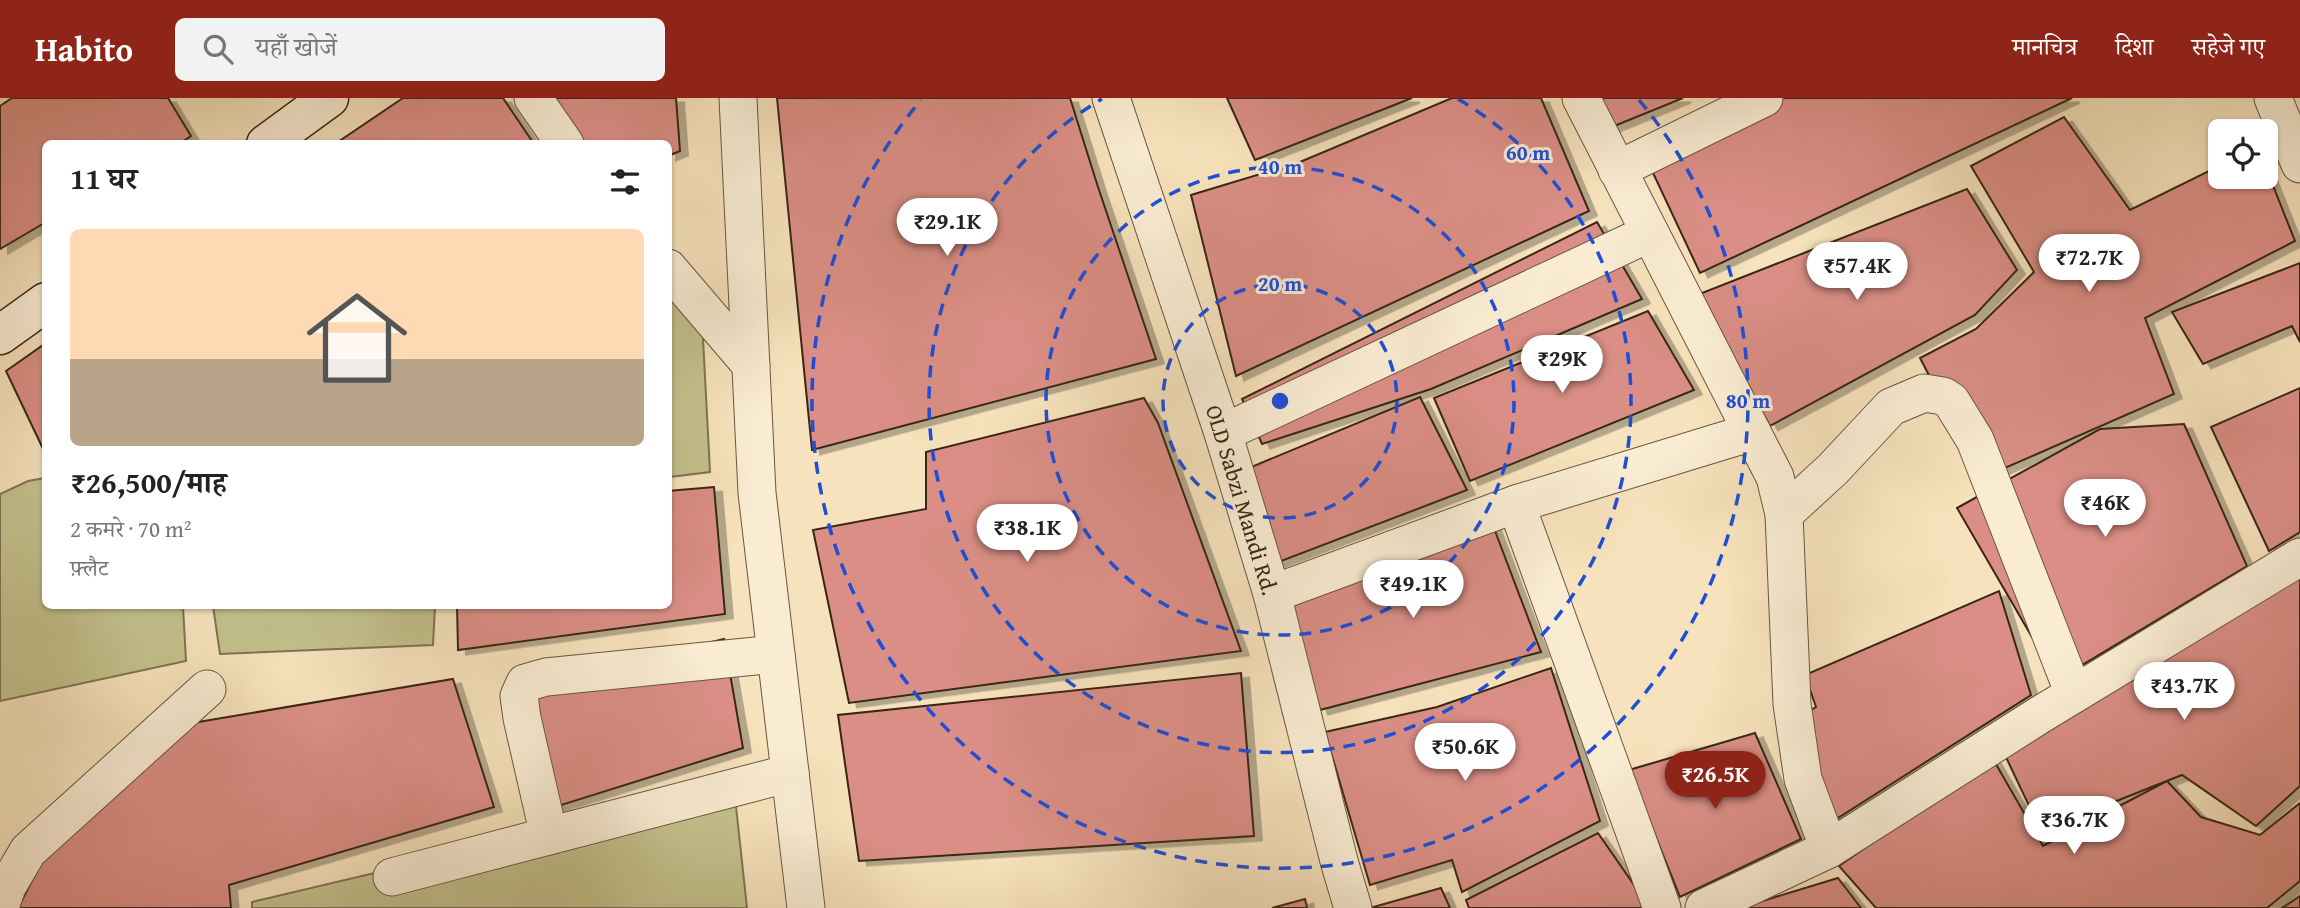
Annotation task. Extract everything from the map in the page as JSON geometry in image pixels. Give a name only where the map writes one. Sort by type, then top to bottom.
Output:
[{"type":"street","points":[[271,140],[329,98]]},
{"type":"street","points":[[533,98],[562,140]]},
{"type":"street","points":[[738,98],[757,493],[806,908]]},
{"type":"street","name":"OLD Sabzi Mandi Rd.","points":[[1111,98],[1223,433],[1272,594],[1353,908]]},
{"type":"street","points":[[1581,98],[1775,477],[1784,514],[1792,704],[1803,779],[1829,849]]},
{"type":"street","points":[[1617,170],[1764,98]]},
{"type":"street","points":[[2273,98],[2300,164]]},
{"type":"street","points":[[1223,433],[1650,233]]},
{"type":"street","points":[[672,273],[751,365]]},
{"type":"street","points":[[0,335],[42,305]]},
{"type":"street","points":[[1784,514],[1833,469],[1891,407],[1924,393],[1943,396],[1951,401],[1975,440],[2074,694]]},
{"type":"street","points":[[1272,594],[1516,504],[1752,432]]},
{"type":"street","points":[[1516,504],[1662,908]]},
{"type":"street","points":[[1704,908],[1750,898],[2074,694],[2300,557]]},
{"type":"street","points":[[549,836],[522,718],[519,696],[525,682],[546,677],[776,654]]},
{"type":"street","points":[[0,907],[14,847],[207,689]]},
{"type":"street","points":[[393,877],[790,774]]},
{"type":"shaded area","points":[[700,281],[710,472],[672,477],[672,289]]},
{"type":"shaded area","points":[[42,479],[42,609],[183,609],[186,661],[0,701],[0,494],[28,481]]},
{"type":"shaded area","points":[[213,609],[435,609],[433,645],[220,654]]},
{"type":"shaded area","points":[[734,788],[747,908],[252,908],[252,902]]},
{"type":"building","points":[[12,98],[168,98],[191,136],[185,140],[42,140],[42,224],[0,249],[0,106]]},
{"type":"building","points":[[403,98],[503,98],[531,140],[341,140]]},
{"type":"building","points":[[548,98],[676,98],[680,151],[672,154],[672,140],[575,140]]},
{"type":"building","points":[[777,98],[1070,98],[1156,359],[812,450]]},
{"type":"building","points":[[1227,98],[1412,98],[1255,160]]},
{"type":"building","points":[[1452,98],[1541,98],[1589,211],[1236,376],[1191,195],[1300,162]]},
{"type":"building","points":[[1589,98],[1683,98],[1607,129]]},
{"type":"building","points":[[1735,98],[2072,98],[1700,273],[1638,141]]},
{"type":"building","points":[[2064,117],[2130,210],[2208,171],[2208,189],[2274,189],[2295,241],[2145,318],[2174,394],[1982,478],[1920,358],[1976,329],[2034,272],[1971,166]]},
{"type":"building","points":[[1967,189],[2017,270],[1975,315],[1770,426],[1697,295]]},
{"type":"building","points":[[1597,222],[1642,299],[1431,389],[1262,444],[1242,399]]},
{"type":"building","points":[[2300,263],[2300,342],[2292,326],[2203,364],[2172,312]]},
{"type":"building","points":[[1648,311],[1694,390],[1470,481],[1434,398]]},
{"type":"building","points":[[42,346],[42,447],[6,371]]},
{"type":"building","points":[[2300,388],[2300,532],[2269,551],[2211,427]]},
{"type":"building","points":[[1420,397],[1467,490],[1276,563],[1249,468]]},
{"type":"building","points":[[1144,398],[1158,423],[1241,651],[849,703],[813,530],[926,509],[926,452]]},
{"type":"building","points":[[2184,424],[2247,566],[2057,680],[1957,508],[2100,429]]},
{"type":"building","points":[[714,487],[725,614],[458,650],[457,609],[672,609],[672,491]]},
{"type":"building","points":[[1492,523],[1541,652],[1320,710],[1287,598]]},
{"type":"building","points":[[2300,570],[2300,786],[2256,826],[2182,775],[2041,831],[2004,753]]},
{"type":"building","points":[[1999,591],[2031,695],[1816,832],[1779,728],[1816,707],[1805,675]]},
{"type":"building","points":[[724,639],[743,748],[539,812],[517,690]]},
{"type":"building","points":[[1551,668],[1600,821],[1462,892],[1452,860],[1370,885],[1325,732],[1437,707]]},
{"type":"building","points":[[1241,673],[1254,836],[859,861],[838,715]]},
{"type":"building","points":[[453,679],[494,807],[229,885],[231,908],[18,908],[57,832],[157,729]]},
{"type":"building","points":[[1755,733],[1801,839],[1680,897],[1629,770]]},
{"type":"building","points":[[1993,759],[2043,846],[2167,781],[2201,817],[2260,835],[2300,803],[2300,881],[2267,908],[1876,908],[1839,866]]},
{"type":"building","points":[[1598,833],[1650,908],[1469,908],[1466,900]]},
{"type":"building","points":[[1838,878],[1861,908],[1746,906]]},
{"type":"building","points":[[1441,888],[1450,908],[1370,908]]},
{"type":"building","points":[[2300,896],[2300,908],[2282,908]]},
{"type":"building","points":[[1305,899],[1307,908],[1272,908]]}]
